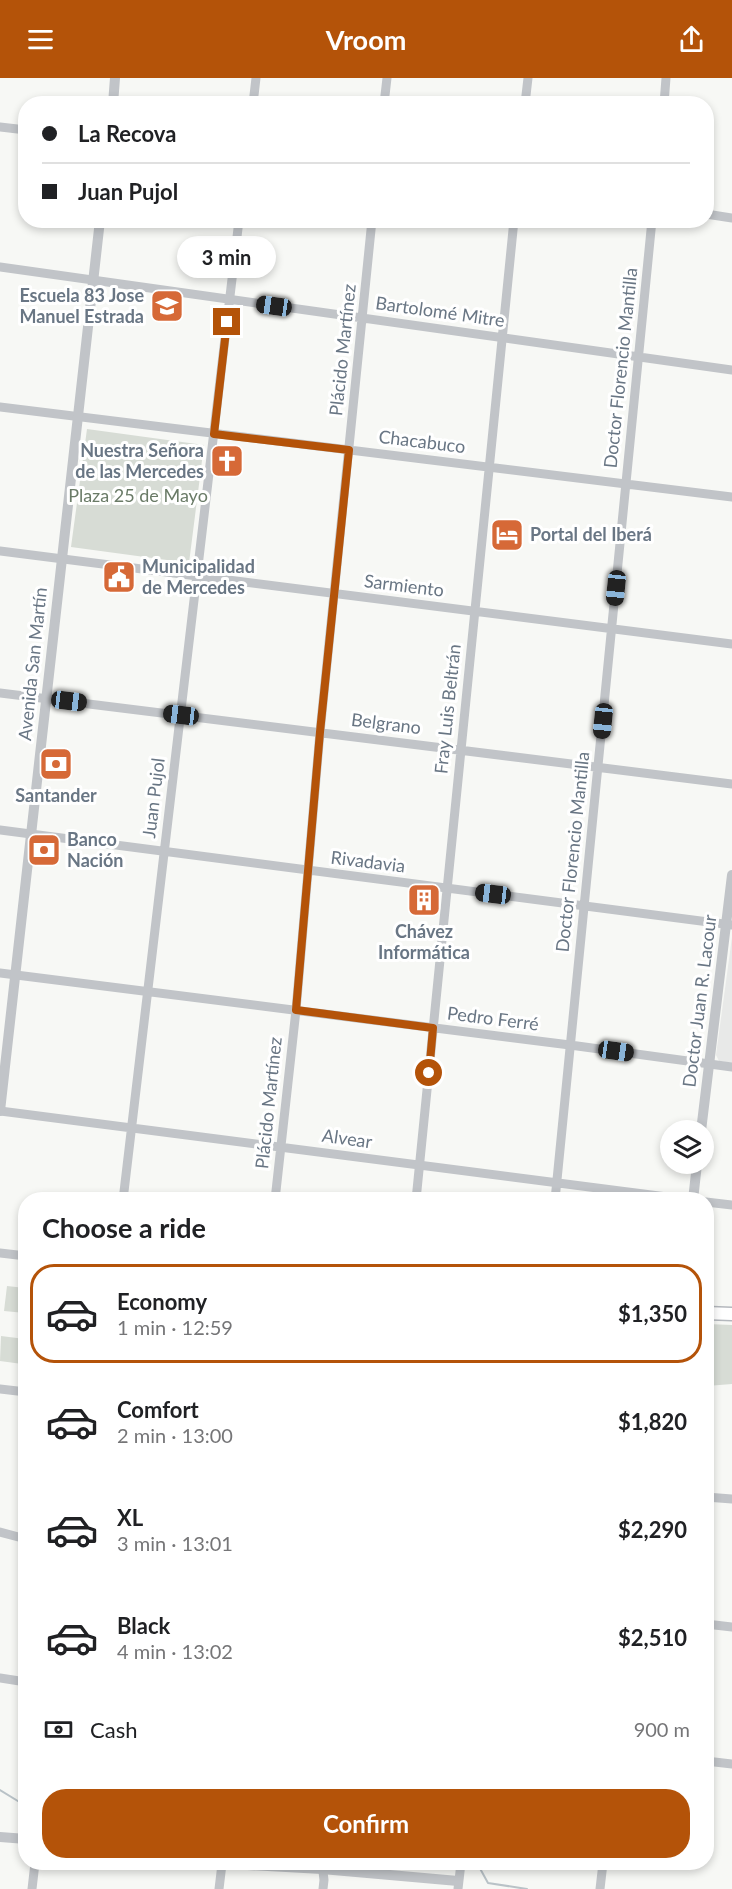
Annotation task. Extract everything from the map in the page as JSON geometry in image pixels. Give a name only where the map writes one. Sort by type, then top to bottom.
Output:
[{"type":"main road","points":[[714,1313],[732,1314]]},
{"type":"street","points":[[113,96],[115,78]]},
{"type":"street","points":[[254,96],[256,78]]},
{"type":"street","points":[[385,96],[387,78]]},
{"type":"street","points":[[526,96],[528,78]]},
{"type":"street","points":[[665,96],[666,78]]},
{"type":"street","points":[[0,127],[18,129]]},
{"type":"street","points":[[714,215],[732,218]]},
{"type":"street","name":"Avenida San Martín","points":[[0,1111],[98,228]]},
{"type":"street","name":"Juan Pujol","points":[[124,1192],[238,228]]},
{"type":"street","name":"Plácido Martínez","points":[[277,1192],[296,1010],[320,732],[371,228]]},
{"type":"street","name":"Fray Luis Beltrán","points":[[417,1192],[513,228]]},
{"type":"street","name":"Doctor Florencio Mantilla","points":[[556,1192],[651,228]]},
{"type":"street","name":"Bartolomé Mitre","points":[[0,267],[732,370]]},
{"type":"street","name":"Chacabuco","points":[[0,407],[732,497]]},
{"type":"street","name":"Sarmiento","points":[[0,551],[732,644]]},
{"type":"street","name":"Belgrano","points":[[0,693],[732,784]]},
{"type":"street","name":"Rivadavia","points":[[0,830],[729,925]]},
{"type":"street","name":"Doctor Juan R. Lacour","points":[[702,1120],[729,925],[732,875]]},
{"type":"street","name":"Pedro Ferré","points":[[0,973],[732,1067]]},
{"type":"street","name":"Alvear","points":[[0,1111],[628,1192]]},
{"type":"street","points":[[692,1192],[695,1174]]},
{"type":"street","points":[[714,1203],[732,1205]]},
{"type":"street","points":[[0,1253],[18,1255]]},
{"type":"street","points":[[0,1389],[18,1391]]},
{"type":"street","points":[[714,1498],[729,1500]]},
{"type":"street","points":[[0,1532],[18,1537]]},
{"type":"street","points":[[714,1625],[732,1627]]},
{"type":"street","points":[[0,1678],[18,1681]]},
{"type":"street","points":[[714,1762],[732,1764]]},
{"type":"street","points":[[0,1837],[18,1838]]},
{"type":"street","points":[[32,1889],[34,1870]]},
{"type":"street","points":[[217,1870],[219,1889]]},
{"type":"street","points":[[322,1870],[323,1889]]},
{"type":"street","points":[[351,1870],[458,1885],[459,1870]]},
{"type":"street","points":[[600,1889],[602,1870]]},
{"type":"shaded area","points":[[732,937],[732,1063],[719,1061],[716,1055]]},
{"type":"green space","name":"Plaza 25 de Mayo","points":[[87,429],[204,445],[189,563],[71,547]]},
{"type":"green space","points":[[7,1286],[18,1287],[18,1312],[4,1311]]},
{"type":"green space","points":[[714,1324],[732,1325],[732,1384],[714,1385]]},
{"type":"green space","points":[[1,1336],[18,1338],[18,1363],[0,1361]]},
{"type":"waterway","points":[[0,1790],[18,1801]]},
{"type":"waterway","points":[[481,1870],[488,1883],[527,1889]]},
{"type":"place","name":"Escuela 83 Jose Manuel Estrada","points":[[167,306]]},
{"type":"place","name":"Nuestra Señora de las Mercedes","points":[[227,461]]},
{"type":"place","name":"Portal del Iberá","points":[[507,535]]},
{"type":"place","name":"Municipalidad de Mercedes","points":[[119,577]]},
{"type":"place","name":"Santander","points":[[56,764]]},
{"type":"place","name":"Banco Nación","points":[[44,850]]},
{"type":"place","name":"Chávez Informática","points":[[424,900]]},
{"type":"route","points":[[227,322],[214,434],[349,450],[320,732],[296,1010],[433,1028],[429,1073]]}]
